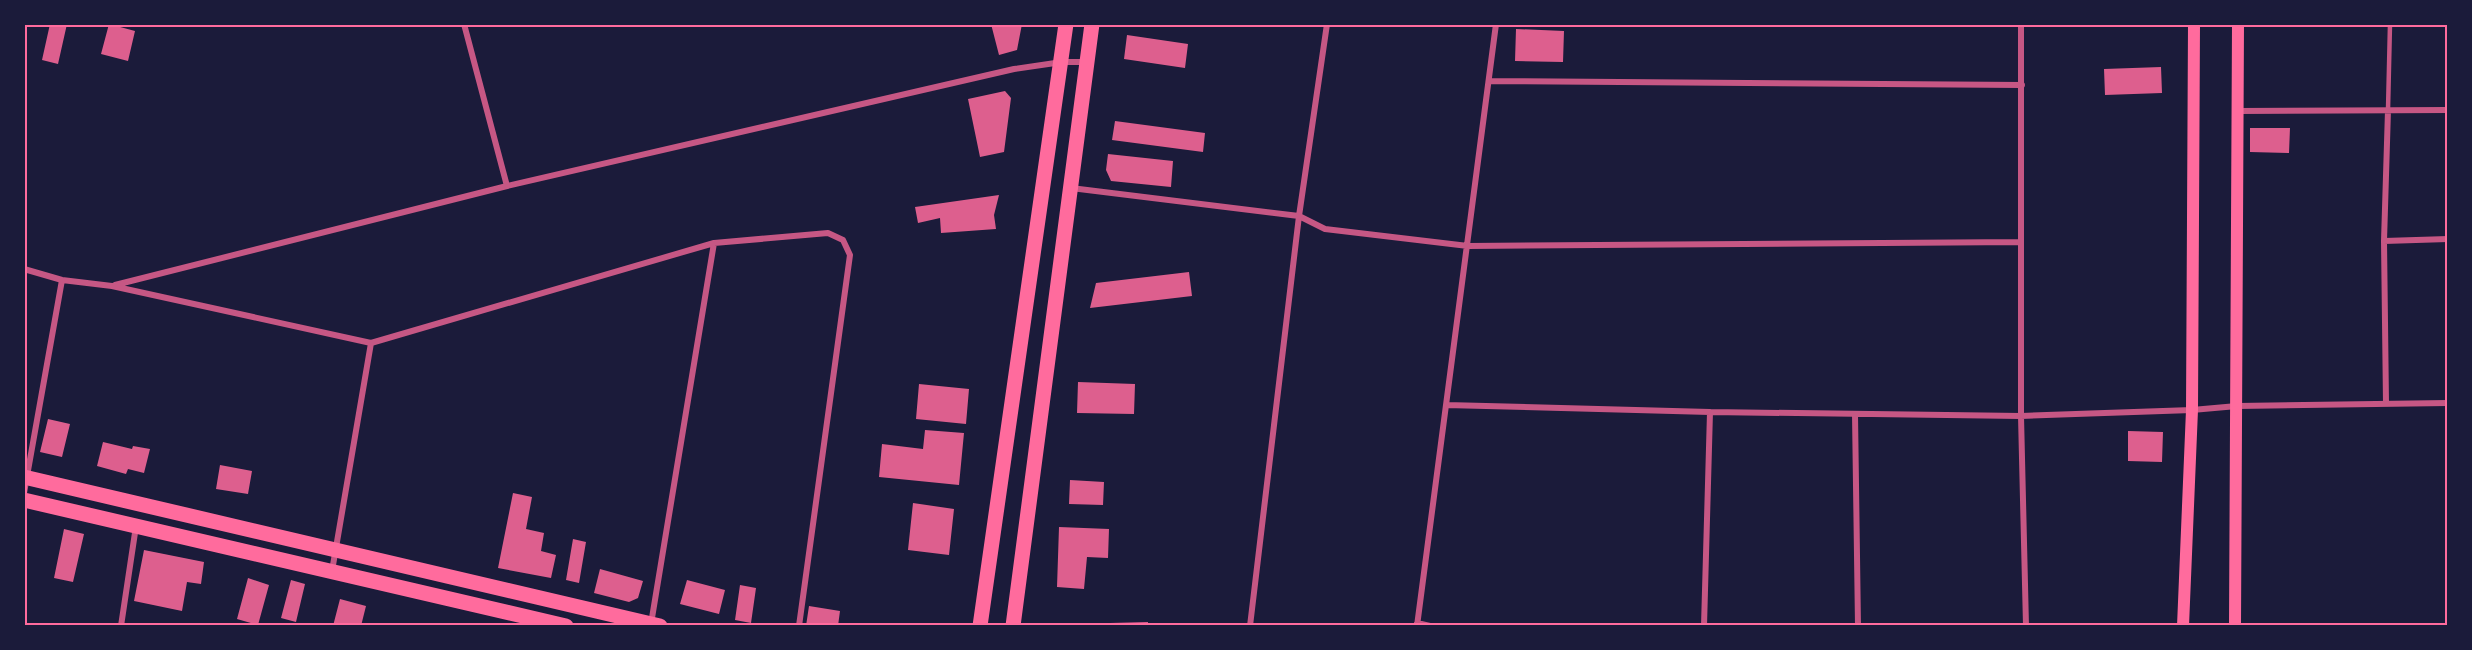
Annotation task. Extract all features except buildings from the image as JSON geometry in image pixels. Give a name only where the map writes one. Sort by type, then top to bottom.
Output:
[{"type":"main road","points":[[980,626],[1062,62],[1065,24]]},
{"type":"main road","points":[[1013,626],[1092,24]]},
{"type":"main road","points":[[2183,626],[2192,410],[2194,24]]},
{"type":"main road","points":[[2235,626],[2238,24]]},
{"type":"main road","points":[[25,477],[654,625]]},
{"type":"main road","points":[[24,500],[332,571],[511,616],[566,626]]},
{"type":"street","points":[[464,24],[507,186]]},
{"type":"street","points":[[1250,626],[1299,216],[1327,24]]},
{"type":"street","points":[[1430,626],[1417,624],[1491,81],[1496,24]]},
{"type":"street","points":[[2021,24],[2021,416],[2026,626]]},
{"type":"street","points":[[112,286],[507,186],[1014,69],[1062,62],[1087,62]]},
{"type":"street","points":[[1491,81],[2022,85]]},
{"type":"street","points":[[2386,403],[2384,241],[2388,110]]},
{"type":"street","points":[[2238,111],[2448,110]]},
{"type":"street","points":[[1071,188],[1299,216],[1325,229],[1468,246],[2021,243]]},
{"type":"street","points":[[24,269],[62,279],[112,286],[371,343],[714,243],[828,233],[843,240],[850,255],[799,626]]},
{"type":"street","points":[[2384,241],[2448,239]]},
{"type":"street","points":[[654,625],[714,243]]},
{"type":"street","points":[[24,493],[25,477],[62,279]]},
{"type":"street","points":[[332,571],[371,343]]},
{"type":"street","points":[[1446,405],[1710,412],[2021,416],[2192,410],[2237,406],[2448,403]]},
{"type":"street","points":[[1704,626],[1710,412]]},
{"type":"street","points":[[1855,414],[1858,626]]},
{"type":"street","points":[[122,626],[136,525]]},
{"type":"lane","points":[[2388,110],[2390,24]]}]
